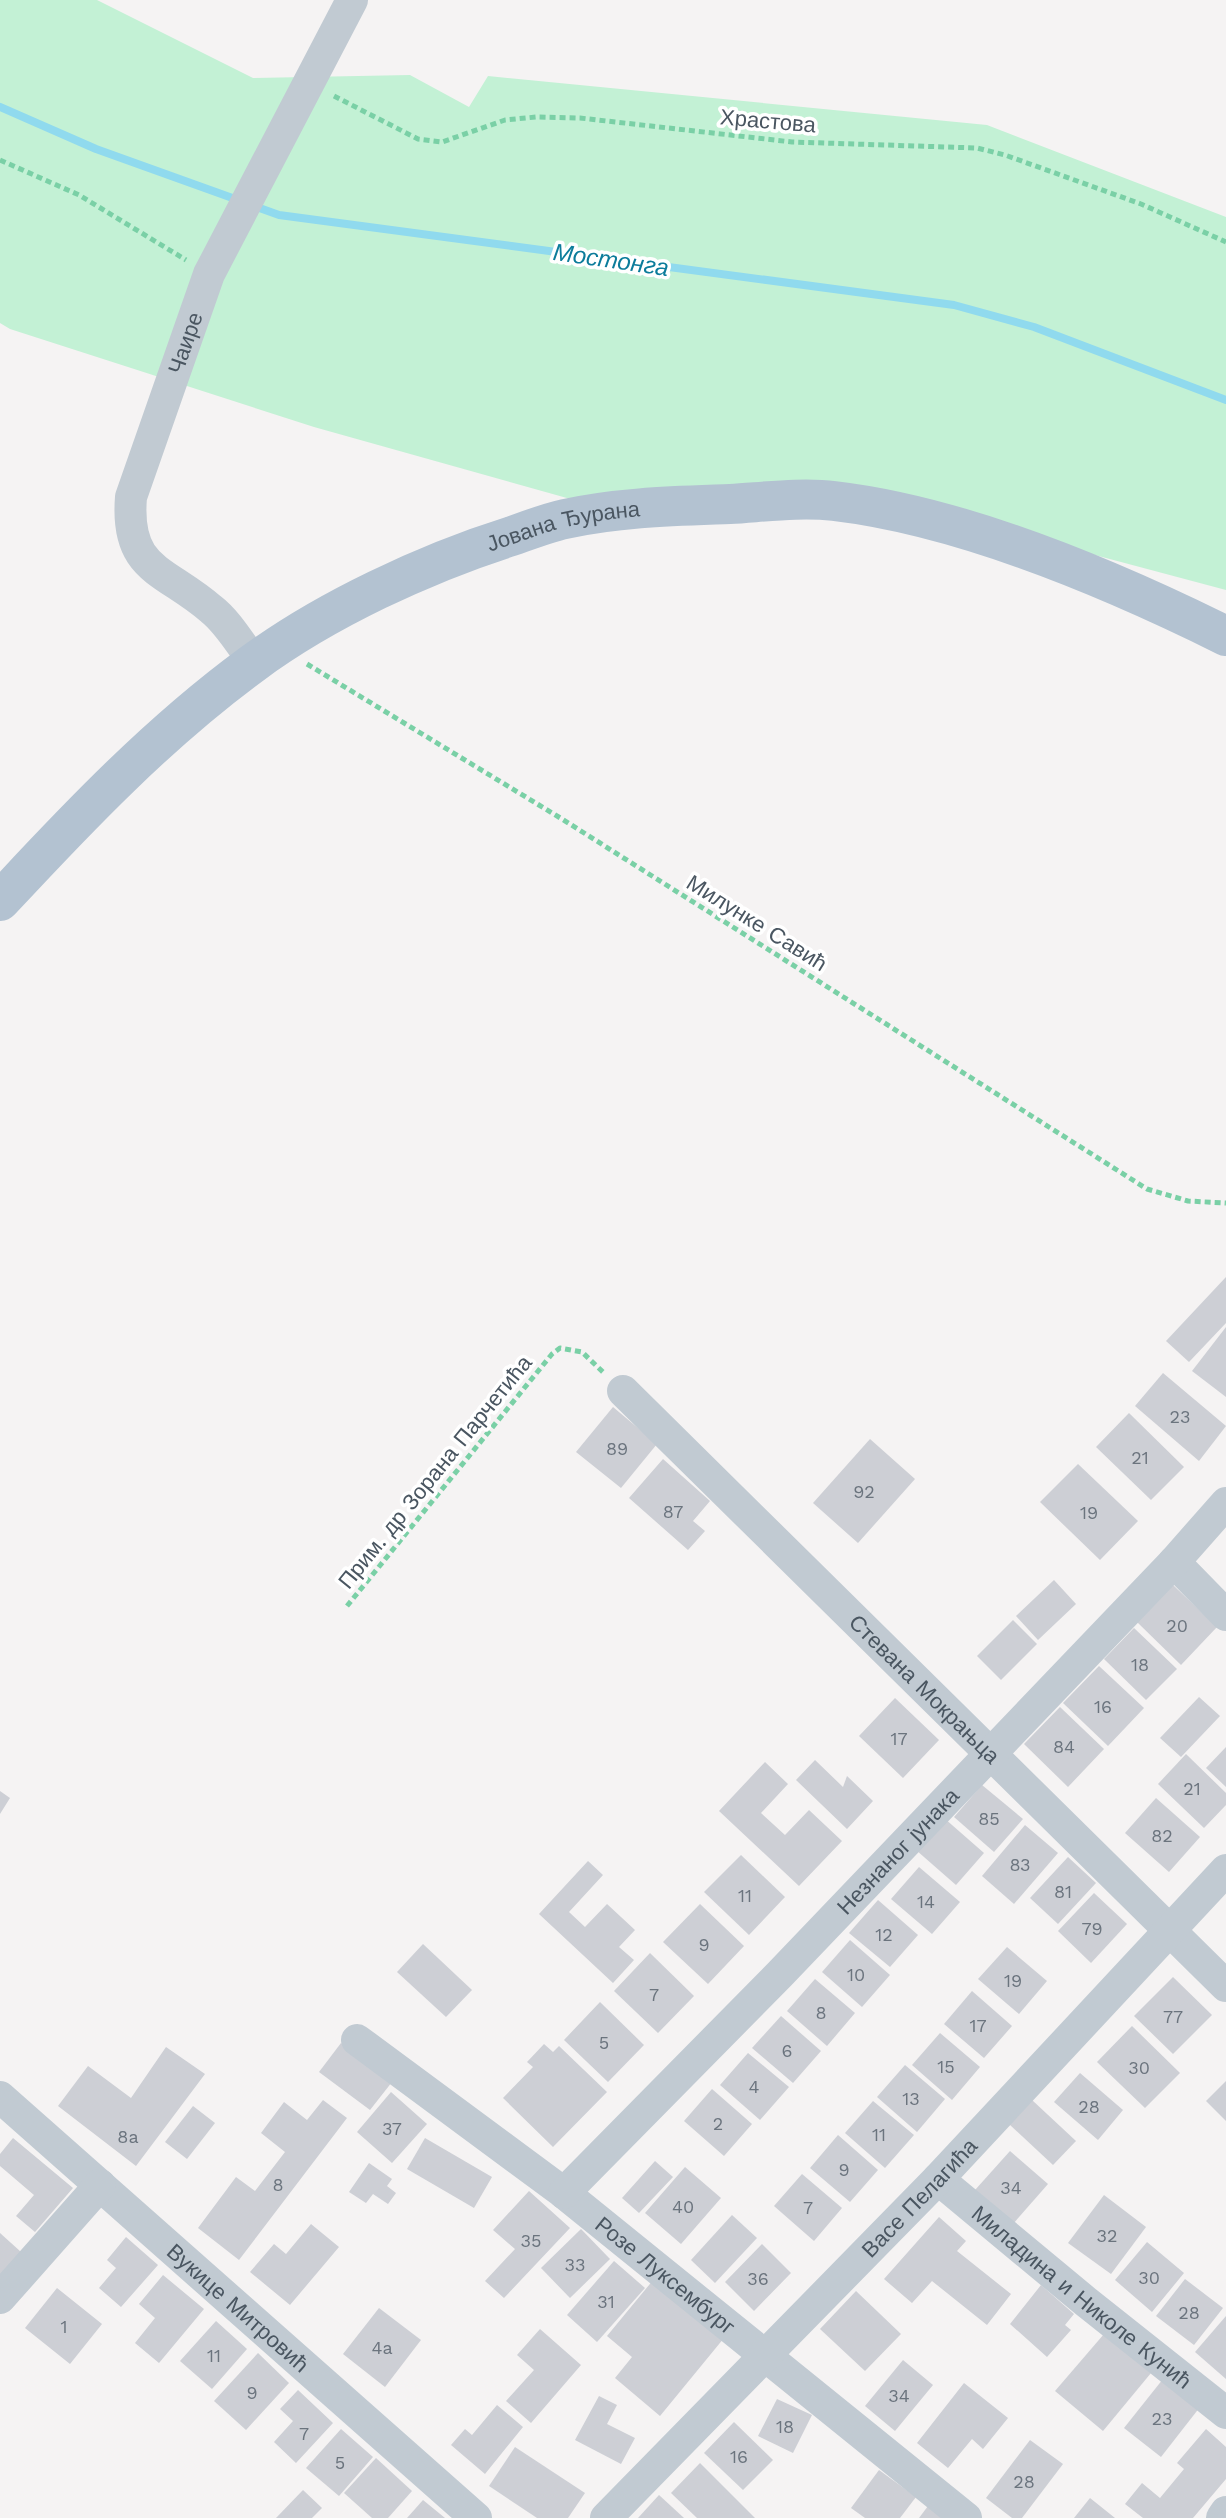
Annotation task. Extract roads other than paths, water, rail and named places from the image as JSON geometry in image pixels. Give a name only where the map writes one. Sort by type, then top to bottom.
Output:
[{"type":"main road","name":"Јована Ђурана","points":[[0,901],[112,785],[168,733],[266,654],[332,615],[414,574],[471,549],[564,519],[652,507],[832,501],[922,518],[1019,549],[1089,575],[1226,636]]},
{"type":"street","name":"Чаире","points":[[266,654],[213,610],[144,560],[132,539],[129,518],[131,497],[212,269],[352,0]]},
{"type":"street","name":"Стевана Мокрањца","points":[[623,1391],[1226,1986]]},
{"type":"street","name":"Незнаног јунака","points":[[564,2193],[780,1974],[1174,1562],[1226,1503]]},
{"type":"street","points":[[1174,1562],[1226,1615]]},
{"type":"street","name":"Васе Пелагића","points":[[606,2518],[938,2179],[1226,1870]]},
{"type":"street","name":"Розе Луксембург","points":[[357,2040],[564,2193],[966,2518]]},
{"type":"street","name":"Вукице Митровић","points":[[0,2097],[476,2518]]},
{"type":"street","name":"Миладина и Николе Кунић","points":[[938,2179],[1226,2413]]},
{"type":"street","points":[[0,2298],[100,2185]]},
{"type":"street","points":[[1222,2518],[1226,2512]]},
{"type":"waterway","name":"Мостонга","points":[[0,107],[96,149],[238,200]]},
{"type":"waterway","name":"Мостонга","points":[[251,205],[279,215],[954,305],[1034,327],[1226,400]]}]
